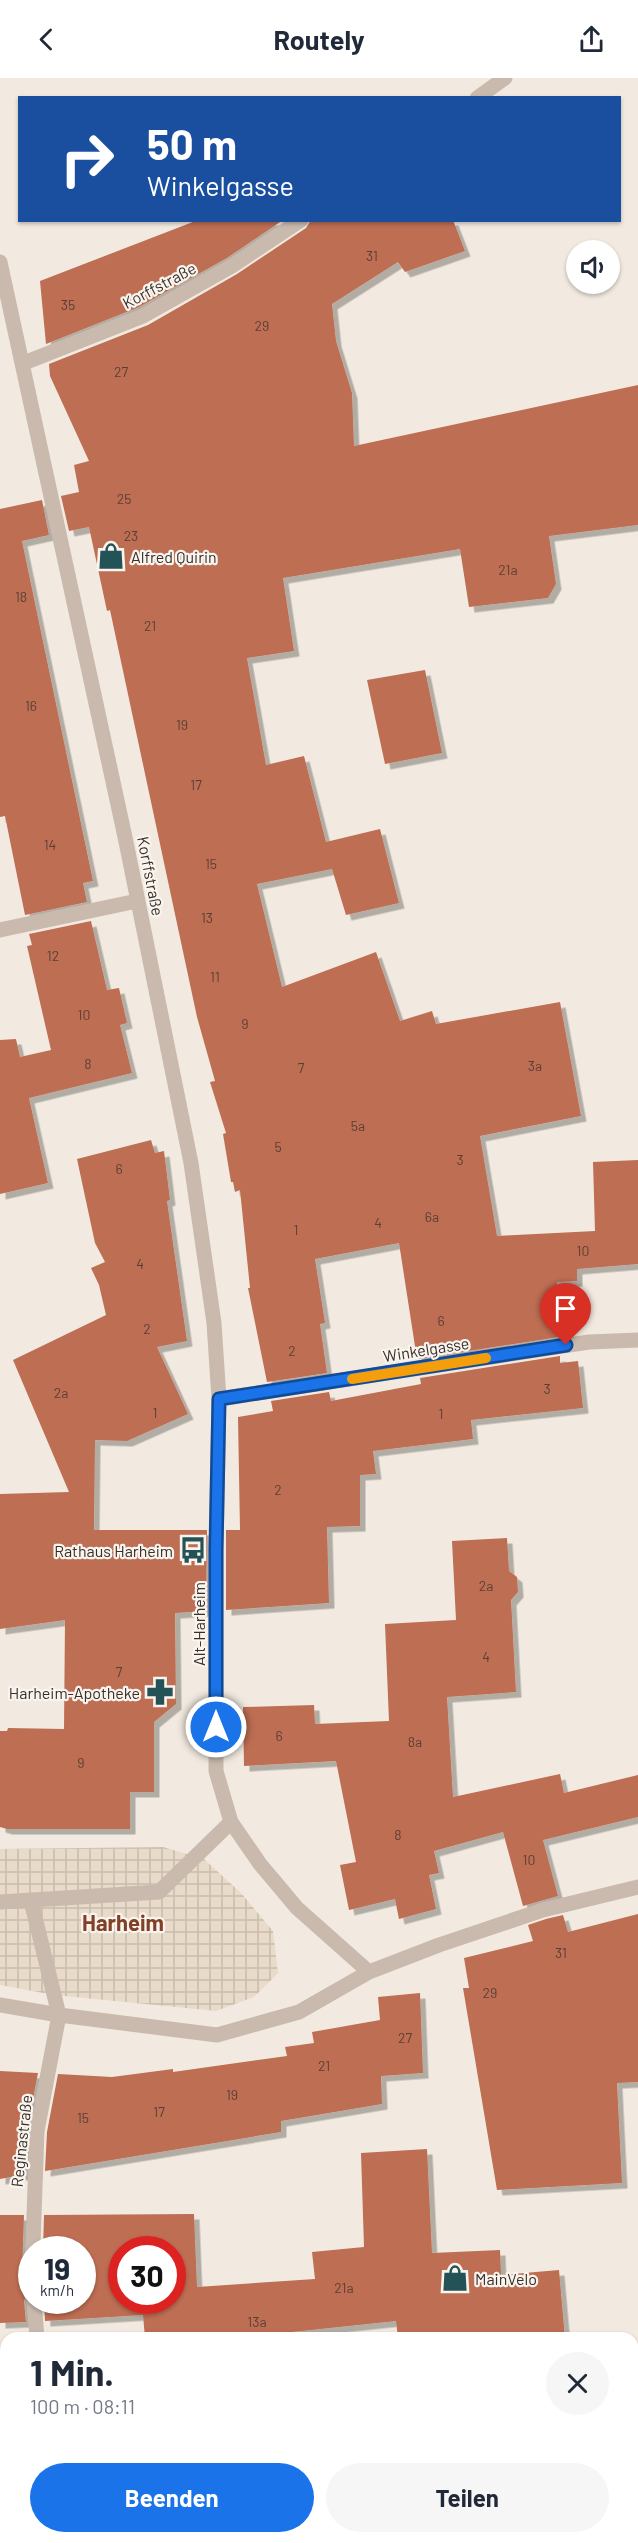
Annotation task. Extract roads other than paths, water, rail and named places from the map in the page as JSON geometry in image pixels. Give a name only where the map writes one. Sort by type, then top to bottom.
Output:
[{"type":"street","points":[[480,96],[505,78]]},
{"type":"street","name":"Korffstraße","points":[[24,363],[144,316],[232,266],[298,222]]},
{"type":"street","name":"Korffstraße","points":[[0,262],[24,363],[191,1163],[214,1323],[219,1399]]},
{"type":"street","points":[[0,930],[137,901]]},
{"type":"street","name":"Winkelgasse","points":[[219,1399],[588,1342],[638,1340]]},
{"type":"street","name":"Alt-Harheim","points":[[219,1399],[216,1771],[231,1822],[260,1864],[297,1908],[369,1972]]},
{"type":"street","points":[[0,1902],[159,1892],[231,1822]]},
{"type":"street","points":[[0,2005],[59,2015],[217,2035],[299,2012],[369,1972],[543,1910],[638,1887]]},
{"type":"street","points":[[31,1900],[59,2015]]},
{"type":"street","name":"Reginastraße","points":[[33,2236],[37,2131],[59,2015]]},
{"type":"street","points":[[35,2314],[37,2332]]},
{"type":"place","name":"Alfred Quirin","points":[[111,556]]},
{"type":"place","name":"Rathaus Harheim","points":[[193,1550]]},
{"type":"place","name":"Harheim-Apotheke","points":[[160,1692]]},
{"type":"place","name":"MainVelo","points":[[455,2278]]},
{"type":"district","name":"Harheim","points":[[123,1922]]}]
